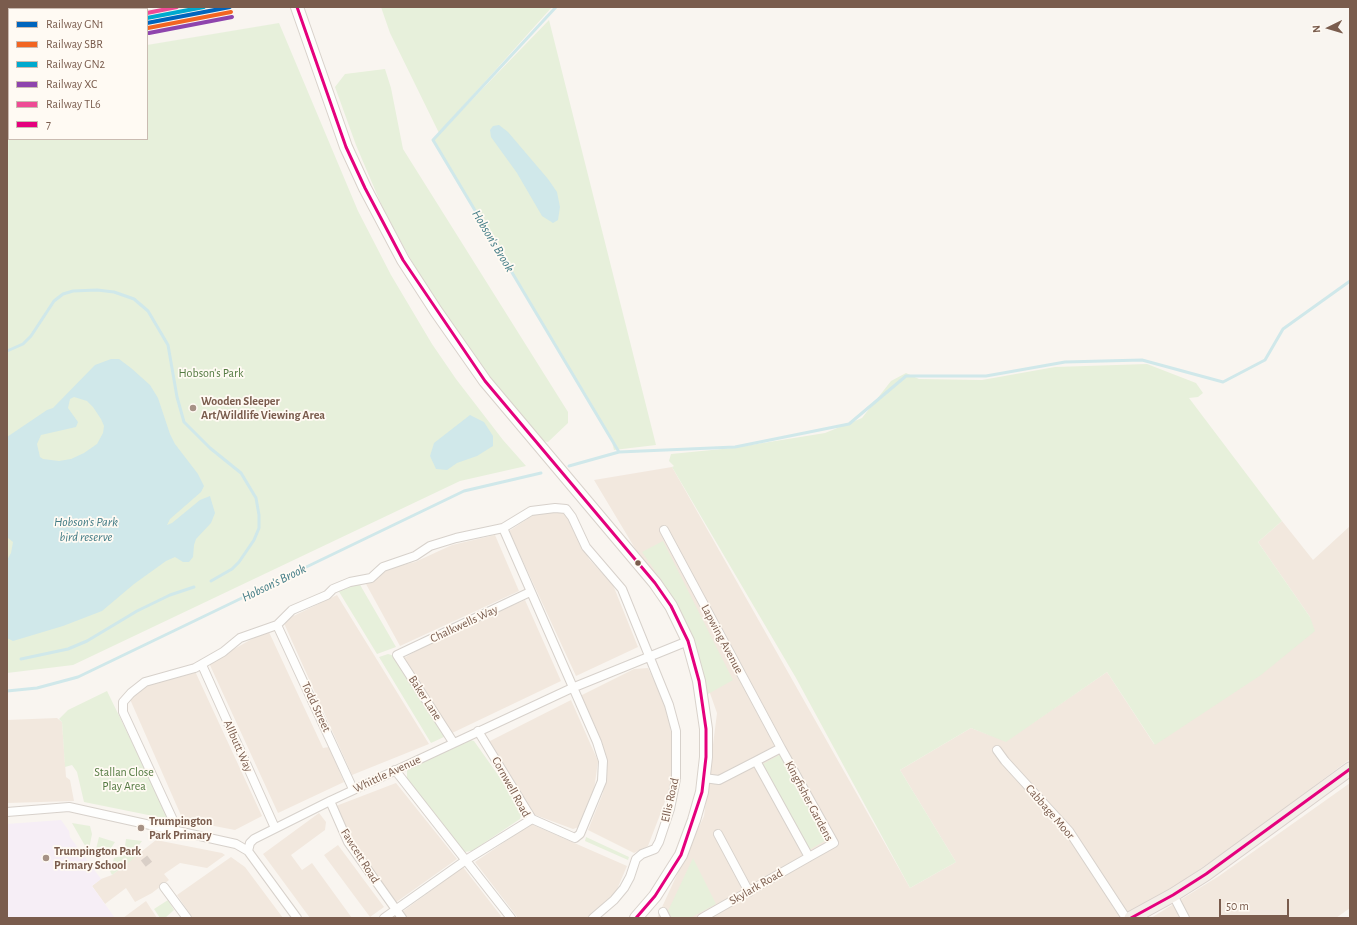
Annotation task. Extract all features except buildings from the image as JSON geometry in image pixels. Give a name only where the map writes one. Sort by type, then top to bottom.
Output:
[{"type":"main road","points":[[1131,918],[1173,895],[1206,874],[1350,769]]},
{"type":"street","points":[[297,7],[346,147],[365,188],[403,260],[485,382],[655,583],[670,606],[688,641],[695,660],[703,703],[706,729],[704,778],[694,820],[681,855],[655,896],[636,918]]},
{"type":"street","name":"Ellis Road","points":[[503,528],[531,511],[555,508],[566,509],[572,517],[586,547],[622,589],[669,705],[676,731],[676,779],[670,809],[655,849],[642,854],[636,859],[630,877],[624,888],[614,900],[593,918]]},
{"type":"street","points":[[176,830],[173,820],[123,712],[123,702],[131,693],[145,682],[202,665],[223,652],[240,638],[277,625],[292,610],[327,596],[332,589],[350,582],[371,578],[383,567],[415,556],[430,546],[456,538],[503,528],[597,742],[603,761],[602,781],[580,834],[575,838],[532,819]]},
{"type":"street","name":"Lapwing Avenue","points":[[664,530],[781,748]]},
{"type":"street","name":"Chalkwells Way","points":[[397,655],[530,592]]},
{"type":"street","name":"Todd Street","points":[[277,625],[353,790]]},
{"type":"street","name":"Whittle Avenue","points":[[248,850],[250,843],[254,839],[453,742],[572,688],[688,641]]},
{"type":"street","name":"Baker Lane","points":[[397,655],[453,742]]},
{"type":"street","name":"Allbutt Way","points":[[202,665],[275,828]]},
{"type":"street","name":"Cornwell Road","points":[[384,918],[466,860],[532,819],[478,731]]},
{"type":"street","name":"Kingfisher Gardens","points":[[704,778],[719,780],[781,748],[834,843],[809,856]]},
{"type":"street","name":"Cabbage Moor","points":[[997,750],[1005,761],[1069,831],[1126,918]]},
{"type":"street","points":[[756,761],[809,856]]},
{"type":"street","points":[[395,770],[511,918]]},
{"type":"street","name":"Fawcett Road","points":[[330,801],[348,842],[396,909]]},
{"type":"street","points":[[7,812],[68,807],[236,844],[248,850],[296,918]]},
{"type":"street","points":[[718,834],[748,892]]},
{"type":"street","name":"Skylark Road","points":[[702,918],[809,856]]},
{"type":"street","points":[[164,887],[187,918]]},
{"type":"street","points":[[1173,895],[1185,918]]},
{"type":"street","points":[[396,909],[402,918]]},
{"type":"shaded area","points":[[7,7],[99,7],[8,8],[7,23]]},
{"type":"shaded area","points":[[672,467],[910,888],[956,862],[900,770],[971,728],[1006,741],[1107,672],[1154,744],[1310,617],[1258,542],[1282,521],[1313,560],[1350,526],[1350,759],[1256,830],[1167,892],[1119,918],[657,918],[704,816],[717,713],[693,645],[594,480]]},
{"type":"shaded area","points":[[556,511],[565,513],[589,559],[613,585],[638,647],[576,676],[509,531],[535,514]]},
{"type":"shaded area","points":[[495,535],[519,591],[400,646],[366,584],[390,568],[415,562],[452,545]]},
{"type":"shaded area","points":[[337,595],[429,744],[352,775],[283,621]]},
{"type":"shaded area","points":[[525,600],[561,681],[450,734],[404,658],[437,639]]},
{"type":"shaded area","points":[[268,630],[323,748],[329,747],[344,782],[278,813],[209,663]]},
{"type":"shaded area","points":[[648,668],[667,707],[673,745],[671,786],[648,846],[634,853],[588,830],[603,793],[607,761],[596,728],[580,696],[634,669]]},
{"type":"shaded area","points":[[194,669],[262,816],[235,830],[183,820],[129,697],[141,687]]},
{"type":"shaded area","points":[[571,700],[598,761],[594,790],[579,827],[573,829],[530,813],[488,742]]},
{"type":"shaded area","points":[[57,718],[62,722],[66,777],[70,780],[74,801],[7,803],[7,720]]},
{"type":"shaded area","points":[[396,783],[457,859],[395,903],[350,840],[336,806]]},
{"type":"shaded area","points":[[1350,783],[1350,908],[1336,918],[1151,918],[1219,876]]},
{"type":"shaded area","points":[[319,813],[326,822],[325,830],[291,855],[302,870],[312,863],[352,918],[310,918],[263,854]]},
{"type":"shaded area","name":"Trumpington Park Primary School","points":[[61,820],[69,831],[70,837],[101,879],[92,886],[115,918],[7,918],[7,824]]},
{"type":"shaded area","points":[[531,824],[627,866],[615,894],[587,918],[518,918],[475,862]]},
{"type":"shaded area","points":[[156,840],[222,853],[225,855],[207,868],[180,863],[164,874],[169,880],[152,893],[135,902],[126,888],[105,904],[92,886],[101,879],[112,875]]},
{"type":"shaded area","points":[[338,845],[384,907],[370,917],[324,855]]},
{"type":"shaded area","points":[[231,857],[245,867],[283,918],[192,917],[177,895]]},
{"type":"shaded area","points":[[463,867],[501,916],[499,918],[406,918],[402,912]]},
{"type":"shaded area","points":[[146,901],[157,918],[123,918]]},
{"type":"green space","points":[[381,7],[552,7],[439,133],[390,33]]},
{"type":"green space","points":[[549,20],[656,445],[614,450],[611,438],[433,140]]},
{"type":"green space","name":"Hobson's Park","points":[[279,23],[358,211],[391,275],[432,344],[456,379],[503,440],[526,466],[460,481],[73,665],[7,673],[7,72],[8,140],[148,140],[148,45]]},
{"type":"green space","points":[[385,69],[391,88],[403,149],[568,412],[568,423],[548,442],[542,441],[467,349],[415,267],[384,211],[356,145],[335,87],[345,74]]},
{"type":"green space","points":[[1147,364],[1196,383],[1203,393],[1198,397],[1189,398],[1282,521],[1258,542],[1310,617],[1315,631],[1261,675],[1155,745],[1107,672],[1006,742],[971,728],[900,770],[956,862],[910,888],[796,678],[672,467],[674,466],[669,461],[671,454],[732,448],[825,433],[862,418],[891,381],[906,373],[919,379],[982,380],[1055,367]]},
{"type":"green space","points":[[663,541],[733,680],[708,694],[698,652],[684,617],[663,582],[642,552]]},
{"type":"green space","points":[[359,583],[396,647],[377,654],[338,590]]},
{"type":"green space","points":[[388,654],[395,656],[446,736],[431,743],[379,657]]},
{"type":"green space","name":"Stallan Close Play Area","points":[[107,691],[168,819],[84,802],[77,772],[72,765],[65,767],[62,722],[59,719],[68,710]]},
{"type":"green space","points":[[468,739],[474,741],[520,806],[522,812],[520,819],[472,851],[464,852],[407,779],[407,767]]},
{"type":"green space","points":[[781,754],[828,839],[809,850],[761,765]]},
{"type":"green space","points":[[72,823],[90,826],[92,834],[89,849],[84,844]]},
{"type":"green space","points":[[99,837],[115,842],[109,851],[98,853],[96,849]]},
{"type":"green space","points":[[586,837],[629,857],[628,860],[585,841]]},
{"type":"green space","points":[[126,839],[142,841],[136,849],[128,849],[125,846]]},
{"type":"green space","points":[[124,855],[137,856],[112,875],[110,871],[114,858]]},
{"type":"green space","points":[[693,858],[716,904],[690,918],[672,918],[668,911]]},
{"type":"green space","points":[[168,900],[174,910],[165,918],[160,918],[154,909]]},
{"type":"water","points":[[499,125],[508,132],[548,179],[557,192],[560,207],[558,220],[553,223],[542,216],[517,173],[491,137],[490,130],[493,126]]},
{"type":"water","name":"Hobson's Park bird reserve","points":[[111,359],[119,359],[150,385],[158,398],[170,434],[175,444],[198,474],[204,486],[201,492],[170,519],[167,525],[172,523],[200,500],[210,496],[215,513],[211,523],[196,539],[193,557],[189,562],[183,562],[175,557],[166,561],[134,584],[102,611],[63,626],[13,641],[7,638],[7,560],[11,553],[13,542],[7,537],[7,437],[47,410],[53,408],[95,365]],"holes":[[[74,397],[87,401],[93,407],[104,426],[103,433],[97,444],[84,453],[71,459],[59,461],[43,459],[40,457],[37,444],[41,435],[76,427],[78,422],[68,408],[70,399]]]},
{"type":"water","points":[[470,415],[484,422],[493,436],[493,446],[477,456],[457,463],[447,470],[436,469],[430,456],[434,443]]},
{"type":"waterway","name":"Hobson's Brook","points":[[556,7],[433,140],[619,452],[569,466]]},
{"type":"waterway","points":[[619,452],[735,447],[849,424],[906,376],[986,376],[1065,362],[1142,360],[1223,382],[1265,360],[1283,329],[1350,281]]},
{"type":"waterway","points":[[7,351],[23,344],[31,336],[54,301],[63,294],[73,291],[97,290],[114,292],[134,299],[148,311],[168,345],[177,397],[184,422],[210,448],[241,473],[256,498],[259,515],[259,528],[254,540],[239,562],[232,569],[211,581]]},
{"type":"waterway","name":"Hobson's Brook","points":[[7,691],[37,688],[78,677],[464,491],[541,473]]},
{"type":"waterway","points":[[21,659],[68,649],[87,641],[137,611],[170,595],[194,587]]},
{"type":"tunnel","points":[[144,858],[151,867]]},
{"type":"rail line","name":"TL6","points":[[148,13],[177,7]]},
{"type":"rail line","name":"GN2","points":[[148,18],[204,7]]},
{"type":"rail line","name":"GN1","points":[[148,23],[230,7]]},
{"type":"rail line","name":"SBR","points":[[148,28],[231,12]]},
{"type":"rail line","name":"XC","points":[[149,33],[232,17]]},
{"type":"transit line","name":"7","points":[[297,7],[346,147],[365,188],[403,260],[485,381],[655,583],[671,606],[688,641],[699,681],[706,729],[706,757],[702,792],[681,855],[655,896],[636,918]]},
{"type":"transit line","name":"7","points":[[1131,918],[1173,895],[1206,874],[1350,769]]},
{"type":"place","name":"Wooden Sleeper Art/Wildlife Viewing Area","points":[[193,408]]},
{"type":"place","name":"Trumpington Park Primary","points":[[141,828]]},
{"type":"place","name":"Trumpington Park Primary School","points":[[46,858]]}]
